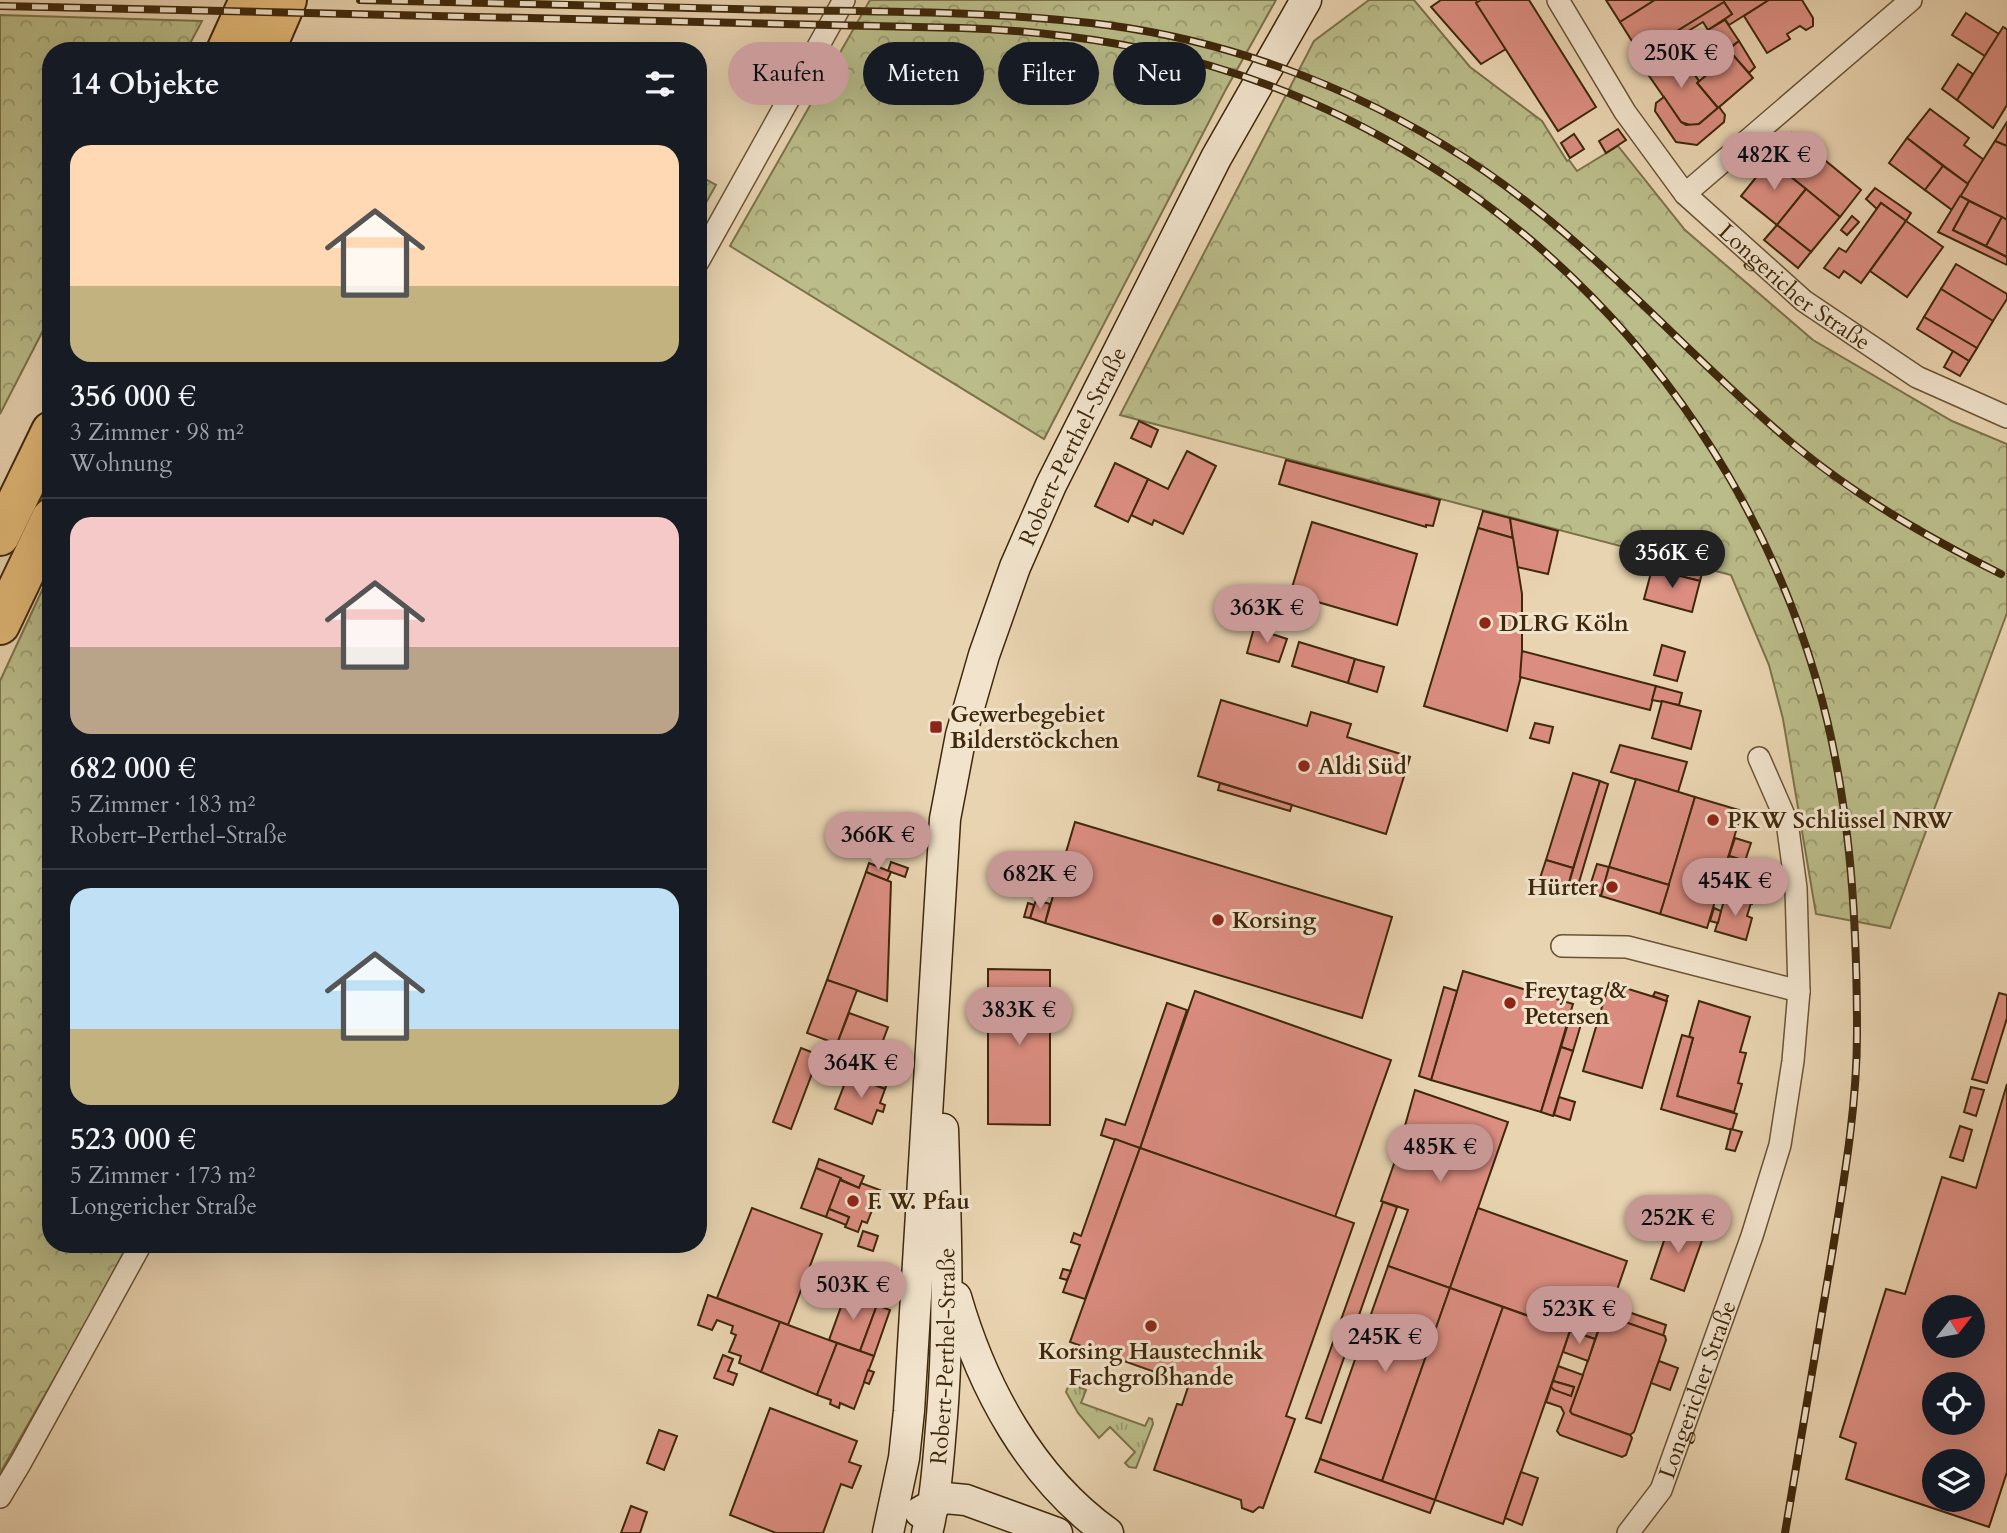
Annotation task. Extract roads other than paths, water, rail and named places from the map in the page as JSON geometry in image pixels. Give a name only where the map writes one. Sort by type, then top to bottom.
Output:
[{"type":"highway","points":[[230,42],[249,0]]},
{"type":"highway","points":[[269,42],[287,0]]},
{"type":"highway","points":[[0,536],[42,449]]},
{"type":"highway","points":[[0,625],[42,537]]},
{"type":"street","points":[[707,246],[844,0]]},
{"type":"street","name":"Robert-Perthel-Straße","points":[[888,1533],[904,1458],[909,1411],[945,819],[961,734],[984,655],[1015,567],[1065,456],[1216,158],[1306,0]]},
{"type":"street","name":"Longericher Straße","points":[[1558,0],[1625,112],[1685,194],[1804,301],[1917,377],[2007,417]]},
{"type":"street","points":[[1685,194],[1911,0]]},
{"type":"street","name":"Longericher Straße","points":[[1628,1533],[1661,1490],[1752,1236],[1780,1145],[1793,1061],[1799,991],[1796,888],[1787,822],[1759,758]]},
{"type":"street","name":"Robert-Perthel-Straße","points":[[927,1533],[934,1504],[945,1381],[948,1267],[937,926]]},
{"type":"street","points":[[1562,946],[1627,947],[1799,991]]},
{"type":"street","points":[[0,1497],[22,1462],[136,1253]]},
{"type":"street","points":[[948,1267],[969,1341],[1009,1424],[1074,1507],[1108,1533]]},
{"type":"street","points":[[904,1458],[915,1488],[934,1504],[1018,1533]]},
{"type":"street","points":[[895,1533],[902,1523],[945,1498],[966,1500],[1057,1533]]},
{"type":"railway","points":[[360,0],[902,12],[1066,20],[1157,33],[1256,59],[1305,76],[1398,119],[1486,172],[1567,235],[1754,410],[1817,463],[1893,515],[2001,574]]},
{"type":"railway","points":[[0,6],[962,28],[1088,39],[1150,50],[1211,66],[1317,105],[1417,158],[1509,222],[1592,297],[1665,382],[1728,475],[1779,576],[1817,682],[1828,725],[1844,812],[1853,900],[1857,989],[1856,1061],[1845,1171],[1785,1533]]},
{"type":"place","name":"DLRG Köln","points":[[1485,623]]},
{"type":"place","name":"Gewerbegebiet Bilderstöckchen","points":[[936,727]]},
{"type":"place","name":"Aldi Süd","points":[[1304,766]]},
{"type":"place","name":"PKW Schlüssel NRW","points":[[1713,820]]},
{"type":"place","name":"Hürter","points":[[1612,887]]},
{"type":"place","name":"Korsing","points":[[1218,920]]},
{"type":"place","name":"Freytag & Petersen","points":[[1510,1003]]},
{"type":"place","name":"F. W. Pfau","points":[[853,1201]]},
{"type":"place","name":"Korsing Haustechnik Fachgroßhande","points":[[1151,1326]]}]
